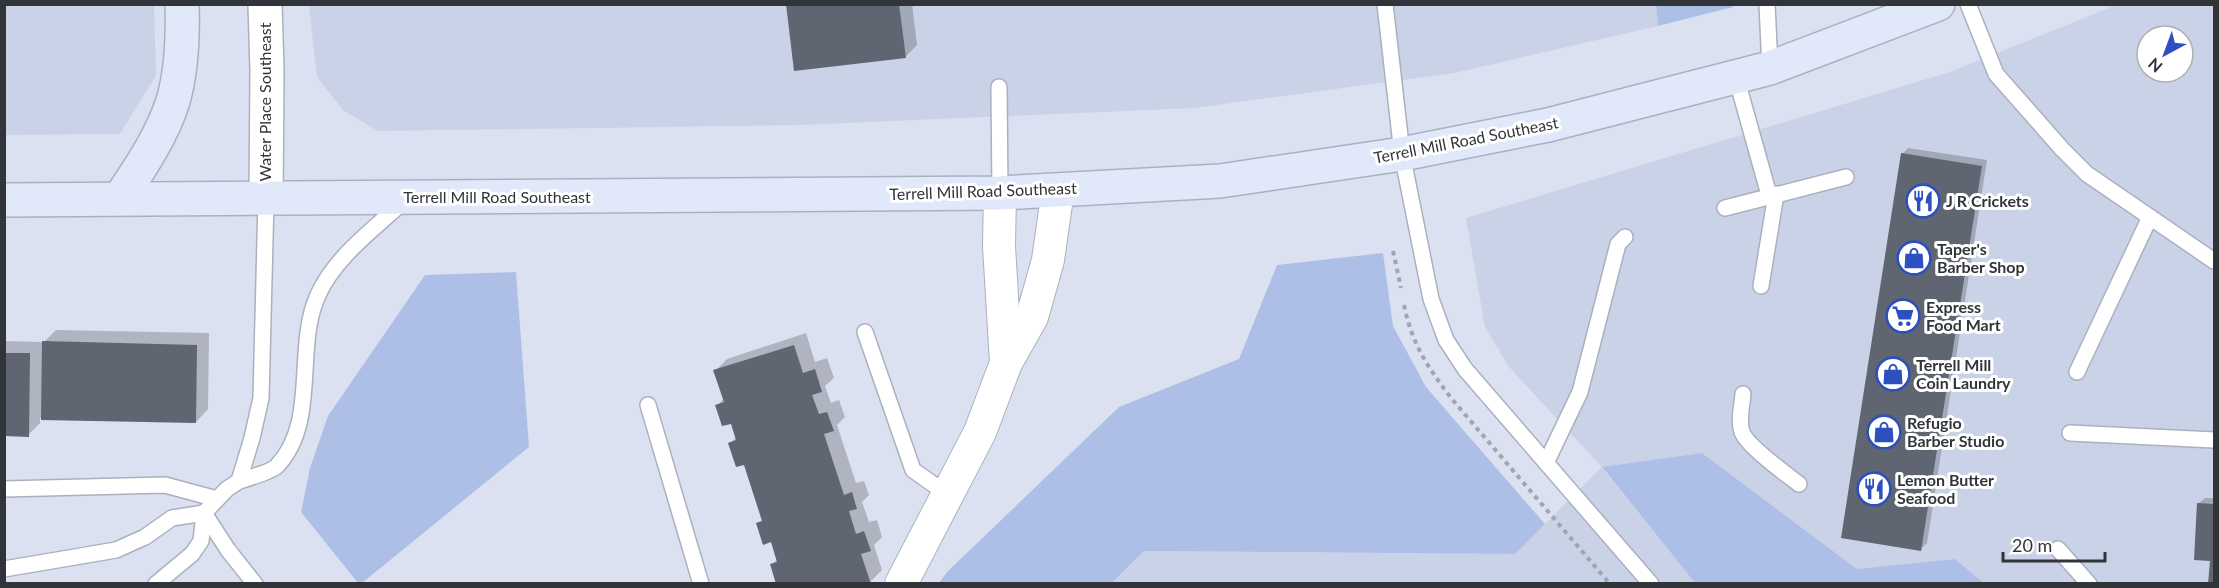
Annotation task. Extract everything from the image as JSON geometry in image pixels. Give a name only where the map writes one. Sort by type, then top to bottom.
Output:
[{"type":"main road","points":[[120,198],[148,153],[173,101],[182,49],[182,4]]},
{"type":"main road","name":"Terrell Mill Road Southeast","points":[[4,200],[1000,193],[1221,181],[1402,154],[1548,125],[1770,68],[1938,4]]},
{"type":"street","name":"Water Place Southeast","points":[[265,4],[266,199]]},
{"type":"street","points":[[901,584],[980,432],[1006,363],[1032,317],[1048,260],[1058,190]]},
{"type":"street","points":[[1000,193],[999,246],[1006,363]]},
{"type":"lane","points":[[1384,4],[1402,154],[1431,299],[1446,340],[1465,369],[1651,584]]},
{"type":"lane","points":[[1767,4],[1770,68]]},
{"type":"lane","points":[[1968,4],[1996,74],[2087,174],[2214,261]]},
{"type":"lane","points":[[1736,77],[1772,195],[1761,286]]},
{"type":"lane","points":[[999,87],[1000,193]]},
{"type":"lane","points":[[1725,208],[1846,177]]},
{"type":"lane","points":[[4,569],[116,550],[146,537],[171,518],[204,513],[227,489],[240,481],[276,467],[295,438],[303,397],[307,333],[312,310],[326,278],[341,260],[407,198]]},
{"type":"lane","points":[[240,481],[261,398],[266,199]]},
{"type":"lane","points":[[2077,372],[2150,217]]},
{"type":"lane","points":[[1546,463],[1580,392],[1618,244],[1624,237]]},
{"type":"lane","points":[[865,332],[914,470],[947,494]]},
{"type":"lane","points":[[1743,394],[1740,426],[1743,435],[1799,484]]},
{"type":"lane","points":[[648,405],[701,584]]},
{"type":"lane","points":[[2070,433],[2214,440]]},
{"type":"lane","points":[[4,489],[165,485],[218,499]]},
{"type":"lane","points":[[156,584],[192,554],[201,541],[204,513]]},
{"type":"lane","points":[[204,513],[228,550],[255,584]]},
{"type":"lane","points":[[2058,549],[2089,584]]},
{"type":"shaded area","points":[[1656,4],[1658,26],[1454,73],[1194,108],[800,125],[378,131],[343,110],[317,77],[309,5]]},
{"type":"shaded area","points":[[1733,4],[1733,7],[1658,26],[1656,5]]},
{"type":"shaded area","points":[[4,5],[154,5],[156,75],[120,134],[5,135]]},
{"type":"shaded area","points":[[2116,5],[2214,5],[2214,583],[1984,583],[1955,559],[1857,570],[1702,453],[1602,468],[1695,583],[1112,584],[1144,551],[1515,554],[1602,467],[1509,367],[1485,327],[1466,218],[1950,72]]},
{"type":"shaded area","points":[[1383,253],[1393,326],[1426,387],[1545,524],[1515,554],[1144,551],[1112,583],[939,583],[947,572],[1119,407],[1239,359],[1277,265]]},
{"type":"shaded area","points":[[516,272],[529,447],[362,583],[358,583],[301,512],[310,468],[328,416],[425,275]]},
{"type":"shaded area","points":[[1702,453],[1857,569],[1955,559],[1984,583],[1695,583],[1602,467]]},
{"type":"building","points":[[786,4],[899,4],[906,58],[794,71]]},
{"type":"building","points":[[1901,153],[1982,166],[1921,551],[1841,538]]},
{"type":"building","points":[[42,341],[197,345],[196,423],[41,420]]},
{"type":"building","points":[[794,345],[803,373],[815,369],[822,392],[812,395],[819,414],[827,412],[834,431],[824,434],[844,495],[852,492],[857,509],[849,511],[856,534],[864,531],[871,551],[861,554],[871,584],[776,584],[770,564],[777,562],[771,542],[763,545],[756,523],[762,521],[744,465],[736,467],[728,443],[736,440],[731,424],[722,426],[715,405],[724,402],[713,370]]},
{"type":"building","points":[[4,353],[30,353],[29,437],[4,436]]},
{"type":"building","points":[[2197,503],[2214,504],[2214,584],[2208,584],[2210,561],[2194,560]]},
{"type":"place","name":"J R Crickets","points":[[1923,201]]},
{"type":"place","name":"Taper's Barber Shop","points":[[1914,258]]},
{"type":"place","name":"Express Food Mart","points":[[1903,316]]},
{"type":"place","name":"Terrell Mill Coin Laundry","points":[[1893,374]]},
{"type":"place","name":"Refugio Barber Studio","points":[[1884,432]]},
{"type":"place","name":"Lemon Butter Seafood","points":[[1874,489]]}]
